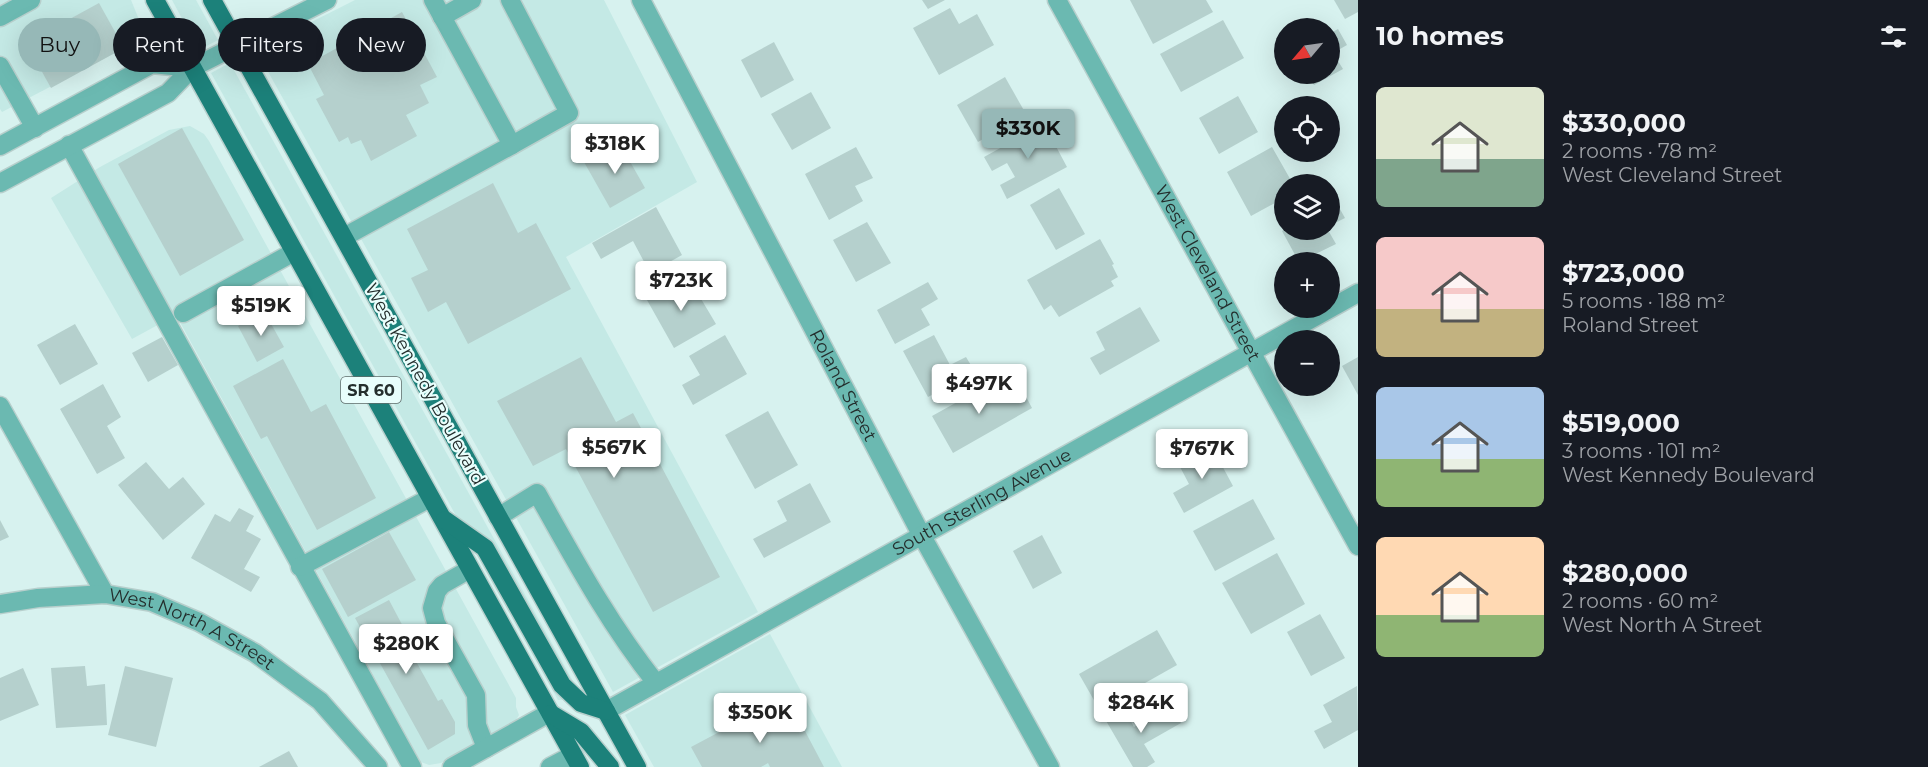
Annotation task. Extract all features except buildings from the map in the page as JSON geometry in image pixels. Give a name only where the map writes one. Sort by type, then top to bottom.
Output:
[{"type":"main road","name":"SR 60","points":[[155,0],[165,18]]},
{"type":"main road","name":"West Kennedy Boulevard","points":[[212,0],[222,18]]},
{"type":"main road","name":"SR 60","points":[[194,72],[576,761]]},
{"type":"main road","name":"West Kennedy Boulevard","points":[[252,72],[637,767]]},
{"type":"main road","points":[[441,517],[485,548],[562,685],[581,703],[606,711]]},
{"type":"main road","points":[[549,713],[580,732],[610,767]]},
{"type":"street","points":[[0,17],[31,0]]},
{"type":"street","points":[[433,0],[512,145]]},
{"type":"street","points":[[442,16],[472,0]]},
{"type":"street","points":[[344,237],[569,113],[510,0]]},
{"type":"street","name":"Roland Street","points":[[641,0],[922,536],[1045,765]]},
{"type":"street","name":"West Cleveland Street","points":[[1057,0],[1358,546]]},
{"type":"street","points":[[288,18],[318,2]]},
{"type":"street","points":[[0,66],[35,128]]},
{"type":"street","points":[[3,139],[35,128],[137,72]]},
{"type":"street","points":[[0,183],[168,93],[188,72]]},
{"type":"street","points":[[69,145],[412,767]]},
{"type":"street","points":[[183,314],[294,252]]},
{"type":"street","name":"South Sterling Avenue","points":[[606,711],[1358,292]]},
{"type":"street","name":"West North A Street","points":[[0,406],[105,594],[152,602],[199,622],[255,653],[320,701],[378,767]]},
{"type":"street","points":[[498,517],[537,493],[594,594],[627,646],[656,683]]},
{"type":"street","points":[[300,567],[430,498]]},
{"type":"street","points":[[470,569],[442,585],[437,591],[432,608],[436,623],[476,695],[477,725],[486,748]]},
{"type":"street","points":[[0,604],[39,598],[105,594]]},
{"type":"street","points":[[452,767],[549,713]]},
{"type":"street","points":[[550,767],[576,761]]},
{"type":"shaded area","points":[[0,0],[131,0],[138,18],[113,18],[113,54],[101,60],[101,18],[18,18],[18,72],[78,72],[2,112],[0,109]]},
{"type":"shaded area","points":[[172,0],[196,0],[206,18],[182,18]]},
{"type":"shaded area","points":[[355,0],[604,0],[697,182],[566,257],[758,612],[613,692],[268,72],[324,72],[324,18],[319,18]]},
{"type":"shaded area","points":[[206,18],[218,40],[206,46]]},
{"type":"shaded area","points":[[218,69],[218,72],[235,72],[583,699],[558,700],[211,73]]},
{"type":"shaded area","points":[[190,126],[204,134],[209,141],[516,698],[519,715],[516,720],[441,763],[429,765],[421,762],[176,315],[132,339],[51,198],[100,167],[169,130]]},
{"type":"shaded area","points":[[770,634],[842,767],[654,767],[625,715]]}]
